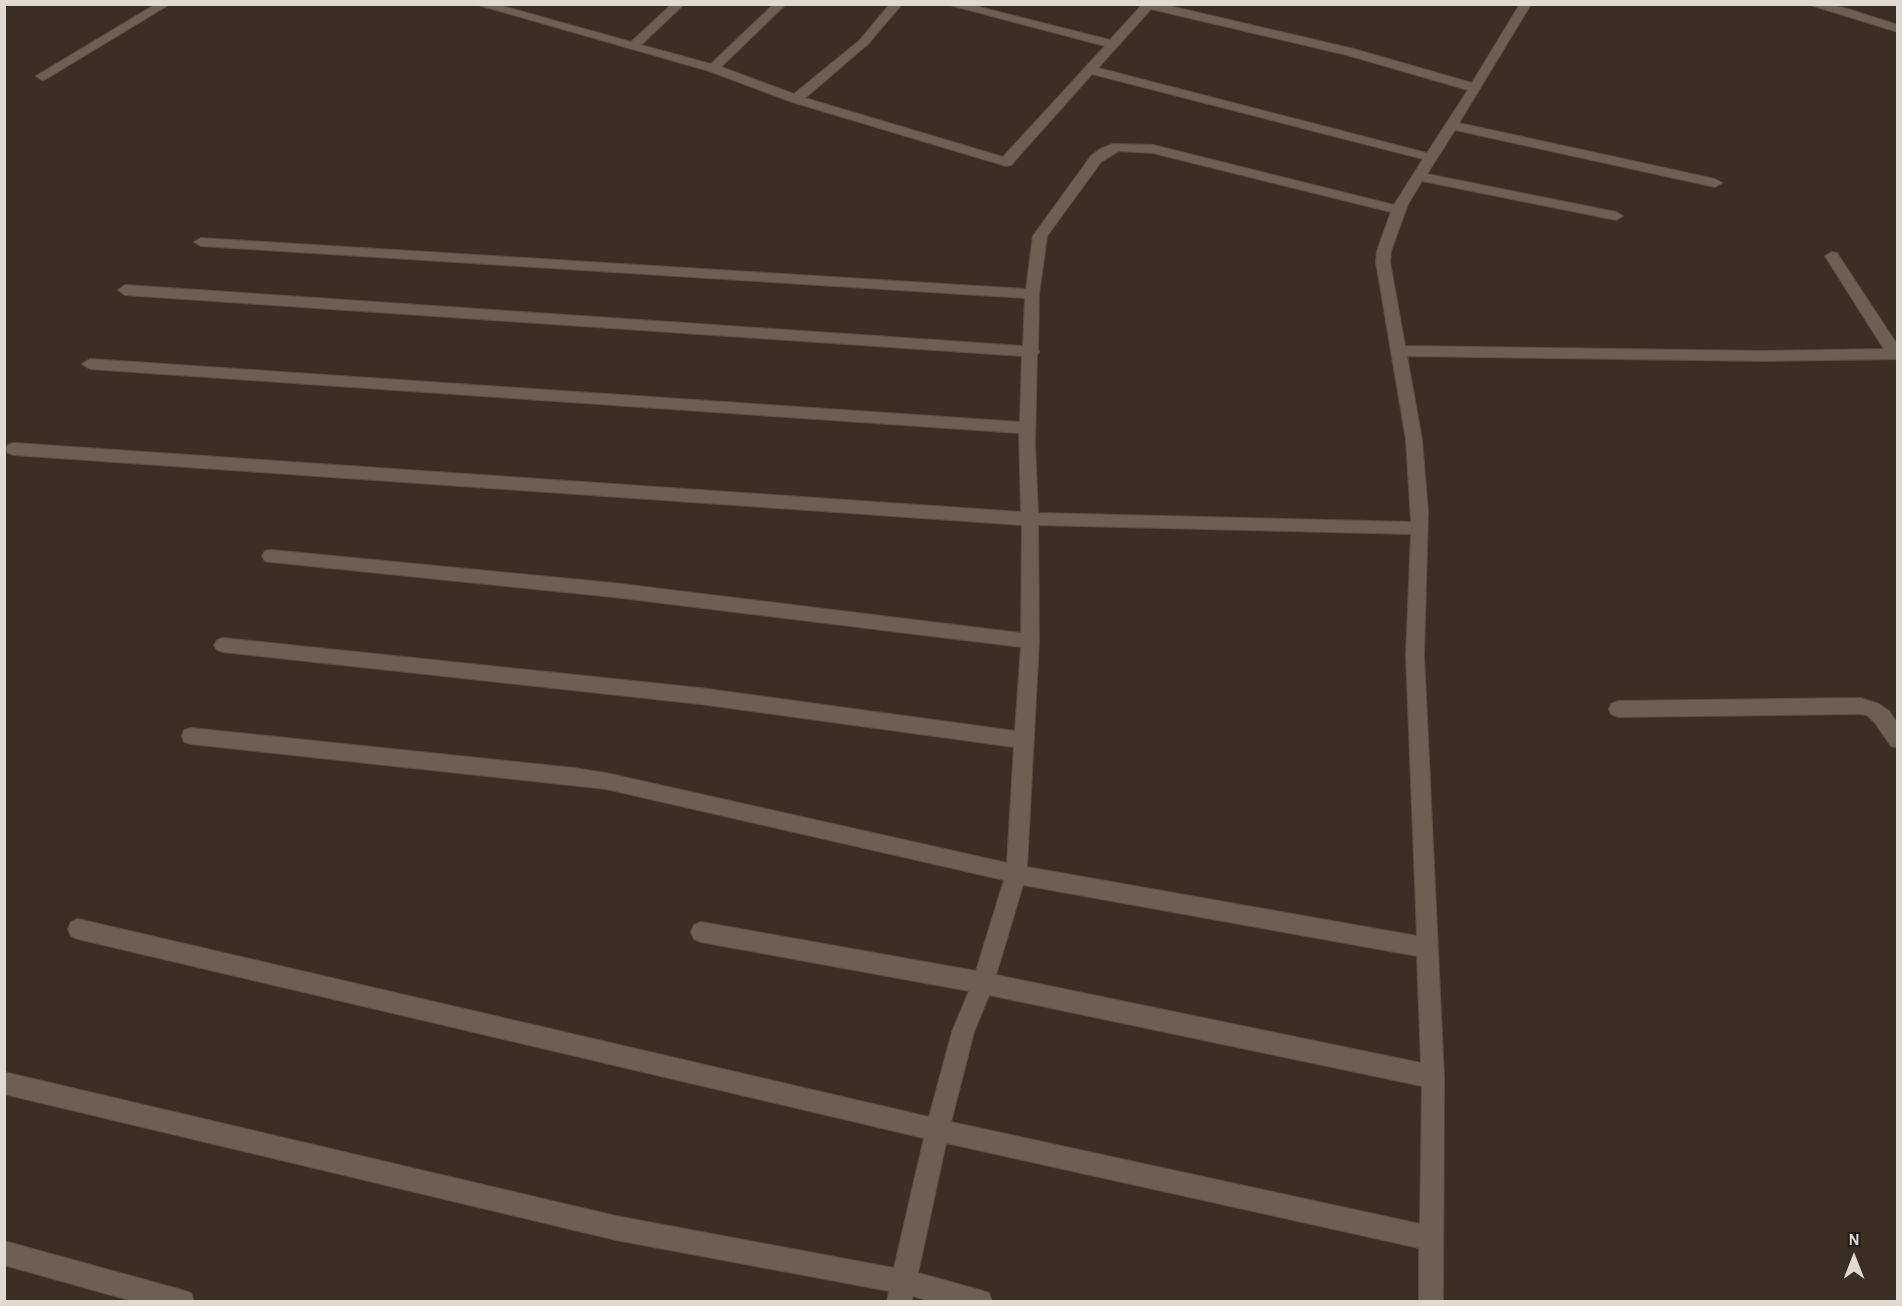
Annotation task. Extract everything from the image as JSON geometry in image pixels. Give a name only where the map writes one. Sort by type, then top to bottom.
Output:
[{"type":"street","points":[[42,76],[165,4]]},
{"type":"street","points":[[480,4],[713,68],[796,99],[1006,162],[1147,5],[1350,52],[1475,88]]},
{"type":"street","points":[[633,46],[679,4]]},
{"type":"street","points":[[713,68],[782,4]]},
{"type":"street","points":[[796,99],[864,42],[897,4]]},
{"type":"street","points":[[951,4],[1113,44]]},
{"type":"street","points":[[1431,1302],[1433,1077],[1415,655],[1419,528],[1414,440],[1383,262],[1387,237],[1398,210],[1526,4]]},
{"type":"street","points":[[1812,4],[1847,12],[1898,29]]},
{"type":"street","points":[[1088,69],[1430,158]]},
{"type":"street","points":[[1451,125],[1715,183]]},
{"type":"street","points":[[901,1292],[937,1130],[963,1032],[983,983],[1016,874],[1030,641],[1028,428],[1032,294],[1036,249],[1047,224],[1096,159],[1105,152],[1118,147],[1153,149],[1398,210]]},
{"type":"street","points":[[1418,176],[1616,216]]},
{"type":"street","points":[[201,242],[1032,294]]},
{"type":"street","points":[[1832,256],[1896,354]]},
{"type":"street","points":[[125,290],[1032,352]]},
{"type":"street","points":[[1398,351],[1763,356],[1896,354]]},
{"type":"street","points":[[90,364],[1028,428]]},
{"type":"street","points":[[14,450],[1029,519],[1419,528]]},
{"type":"street","points":[[271,556],[613,590],[1030,641]]},
{"type":"street","points":[[223,645],[700,696],[1025,740]]},
{"type":"street","points":[[1618,709],[1866,707],[1882,717],[1898,740]]},
{"type":"street","points":[[191,736],[574,776],[653,791],[1016,874],[1427,948]]},
{"type":"street","points":[[78,929],[937,1130],[1432,1239]]},
{"type":"street","points":[[701,932],[983,983],[1433,1077]]},
{"type":"street","points":[[4,1083],[616,1228],[901,1292],[980,1302]]},
{"type":"street","points":[[4,1253],[182,1302]]}]
